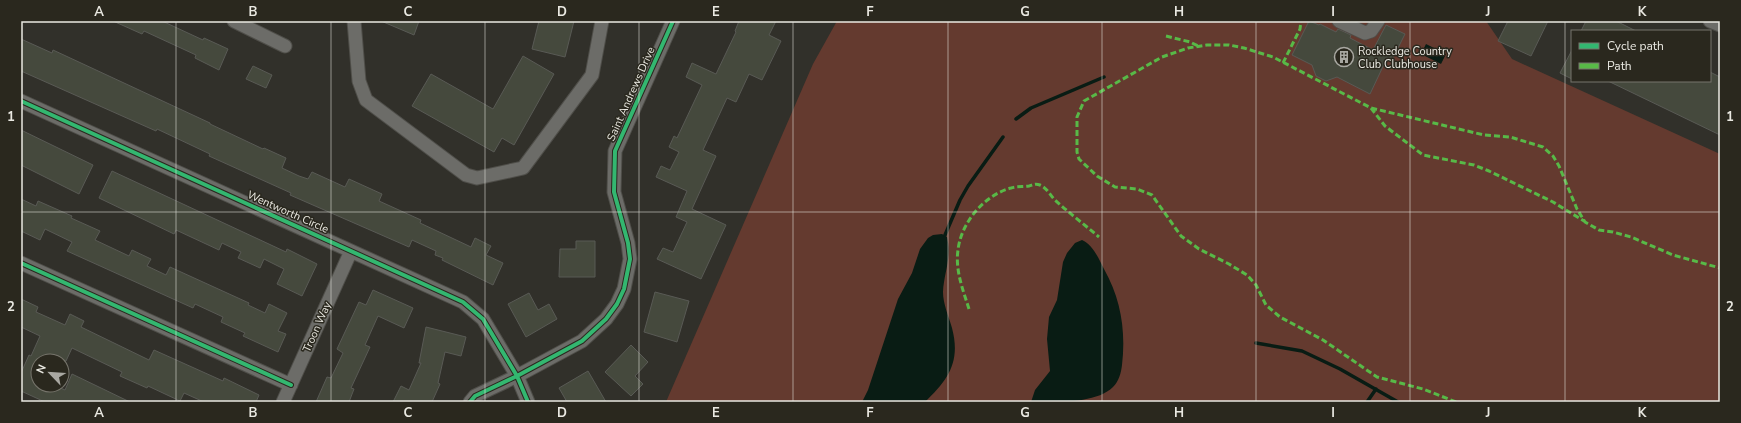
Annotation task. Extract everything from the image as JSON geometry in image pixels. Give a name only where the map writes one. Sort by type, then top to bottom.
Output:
[{"type":"street","points":[[234,21],[285,46]]},
{"type":"street","points":[[354,21],[359,82],[366,100],[466,175],[478,178],[523,168],[592,75],[602,21]]},
{"type":"street","name":"Saint Andrews Drive","points":[[470,402],[475,396],[517,376],[589,336],[606,319],[617,304],[624,289],[630,259],[628,243],[614,192],[615,151],[673,21]]},
{"type":"street","points":[[1339,21],[1365,33],[1371,31],[1378,21]]},
{"type":"street","name":"Wentworth Circle","points":[[21,101],[463,302],[482,319],[517,376],[528,402]]},
{"type":"street","name":"Troon Way","points":[[283,402],[351,251]]},
{"type":"street","points":[[21,263],[291,385]]},
{"type":"shaded area","points":[[837,21],[1486,21],[1512,59],[1720,154],[1720,402],[666,402],[813,64]]},
{"type":"shaded area","points":[[1426,44],[1446,54],[1441,64],[1421,54]]},
{"type":"shaded area","points":[[942,234],[947,237],[949,252],[943,297],[952,328],[955,351],[950,370],[940,386],[925,402],[862,402],[868,390],[898,299],[912,273],[920,249],[928,238],[933,235]]},
{"type":"shaded area","points":[[1082,240],[1089,245],[1098,257],[1115,292],[1123,328],[1123,352],[1120,374],[1113,387],[1106,393],[1096,397],[1074,401],[1031,402],[1035,390],[1050,371],[1047,339],[1049,317],[1057,300],[1063,262],[1067,253],[1075,243]]},
{"type":"building","points":[[113,21],[162,21],[203,40],[204,38],[228,49],[219,70],[195,58],[196,55],[144,31],[142,34]]},
{"type":"building","points":[[381,21],[419,21],[414,35]]},
{"type":"building","points":[[539,21],[574,21],[565,57],[532,49]]},
{"type":"building","points":[[739,21],[776,21],[769,35],[781,41],[762,80],[749,74],[736,102],[727,98],[703,150],[716,156],[692,209],[726,225],[701,279],[657,259],[663,248],[673,252],[687,222],[676,217],[687,191],[656,177],[661,166],[670,170],[679,152],[669,147],[674,136],[677,138],[702,85],[686,77],[692,63],[716,74],[736,32],[735,31]]},
{"type":"building","name":"Rockledge Country Club Clubhouse","points":[[1309,21],[1319,25],[1320,24],[1336,32],[1338,29],[1351,35],[1350,38],[1373,50],[1386,25],[1405,34],[1392,60],[1387,58],[1370,94],[1337,77],[1326,81],[1316,76],[1312,65],[1292,55]]},
{"type":"building","points":[[1508,21],[1548,21],[1531,56],[1498,41]]},
{"type":"building","points":[[1586,21],[1616,21],[1634,30],[1582,30]]},
{"type":"building","points":[[21,39],[52,53],[53,50],[263,149],[264,148],[286,158],[282,168],[299,176],[308,179],[312,172],[345,187],[349,179],[382,194],[379,201],[421,220],[420,223],[471,247],[475,238],[491,246],[486,255],[503,263],[493,285],[442,260],[443,258],[435,255],[436,251],[412,240],[409,247],[290,195],[291,193],[209,156],[210,154],[157,129],[156,131],[21,71]]},
{"type":"building","points":[[1571,52],[1571,78],[1560,73]]},
{"type":"building","points":[[523,56],[554,74],[514,145],[502,138],[494,152],[412,106],[431,74],[493,109]]},
{"type":"building","points":[[253,66],[272,75],[266,88],[246,79]]},
{"type":"building","points":[[1711,72],[1720,77],[1720,135],[1610,82],[1711,82]]},
{"type":"building","points":[[21,130],[93,165],[79,194],[21,165]]},
{"type":"building","points":[[112,171],[286,252],[287,249],[317,264],[302,296],[277,284],[284,269],[264,259],[260,268],[238,258],[241,252],[222,243],[219,250],[176,230],[174,234],[99,198]]},
{"type":"building","points":[[21,199],[36,206],[38,201],[72,216],[71,218],[100,231],[95,240],[129,256],[132,250],[151,259],[147,266],[166,275],[170,267],[249,303],[248,305],[265,313],[269,304],[287,313],[278,331],[286,334],[278,352],[243,336],[245,333],[221,322],[223,317],[195,304],[193,308],[67,251],[72,242],[45,229],[40,240],[21,231]]},
{"type":"building","points":[[576,241],[595,241],[595,277],[559,277],[560,249],[576,249]]},
{"type":"building","points":[[373,290],[413,308],[404,328],[378,316],[365,345],[370,347],[351,388],[354,389],[349,402],[316,402],[327,377],[331,378],[343,353],[337,349],[359,302],[366,305]]},
{"type":"building","points":[[655,292],[689,301],[677,342],[644,332]]},
{"type":"building","points":[[529,293],[538,310],[549,304],[557,319],[526,337],[508,304]]},
{"type":"building","points":[[21,299],[38,307],[36,312],[65,325],[70,314],[84,321],[81,327],[149,360],[154,350],[223,381],[224,378],[259,395],[256,402],[204,402],[184,393],[180,401],[148,386],[147,388],[120,376],[122,372],[72,348],[70,353],[32,353],[40,336],[21,327]]},
{"type":"building","points":[[426,327],[466,337],[461,356],[445,352],[438,383],[440,384],[432,402],[393,402],[401,386],[409,390],[421,363],[419,363]]},
{"type":"building","points":[[631,345],[648,362],[635,376],[643,384],[631,396],[605,372]]},
{"type":"building","points":[[29,355],[30,393],[70,393],[70,379],[72,374],[130,402],[45,402],[21,391],[21,373]]},
{"type":"building","points":[[588,371],[606,402],[567,402],[559,388]]},
{"type":"waterway","points":[[1016,119],[1031,108],[1104,77]]},
{"type":"waterway","points":[[945,235],[960,200],[968,186],[1003,137]]},
{"type":"waterway","points":[[1256,343],[1302,351],[1340,369],[1398,402]]},
{"type":"waterway","points":[[1367,402],[1376,389]]},
{"type":"marked path","points":[[1283,63],[1300,29],[1301,21]]},
{"type":"marked path","points":[[1166,36],[1190,42],[1198,46]]},
{"type":"marked path","points":[[1456,402],[1423,389],[1377,377],[1323,340],[1280,317],[1266,305],[1256,285],[1247,275],[1199,249],[1181,236],[1152,195],[1137,189],[1115,187],[1097,176],[1079,159],[1077,152],[1077,117],[1084,101],[1162,57],[1188,48],[1207,45],[1229,45],[1244,48],[1273,57],[1371,108],[1484,135],[1510,137],[1543,147],[1553,156],[1559,166],[1577,209],[1585,222],[1599,230],[1631,237],[1673,255],[1720,268]]},
{"type":"marked path","points":[[1371,108],[1385,126],[1423,155],[1474,165],[1489,171],[1553,202],[1584,221]]},
{"type":"marked path","points":[[969,309],[960,280],[958,265],[957,257],[960,240],[969,220],[983,204],[1001,192],[1016,187],[1035,184],[1040,185],[1047,190],[1060,205],[1099,237]]},
{"type":"cycle path","points":[[470,402],[475,396],[517,376],[582,341],[606,319],[617,304],[624,289],[630,259],[628,243],[614,192],[615,151],[673,21]]},
{"type":"cycle path","points":[[21,101],[463,302],[483,319],[517,376],[528,402]]},
{"type":"cycle path","points":[[21,263],[291,385]]},
{"type":"place","name":"Rockledge Country Club Clubhouse","points":[[1344,57]]}]
